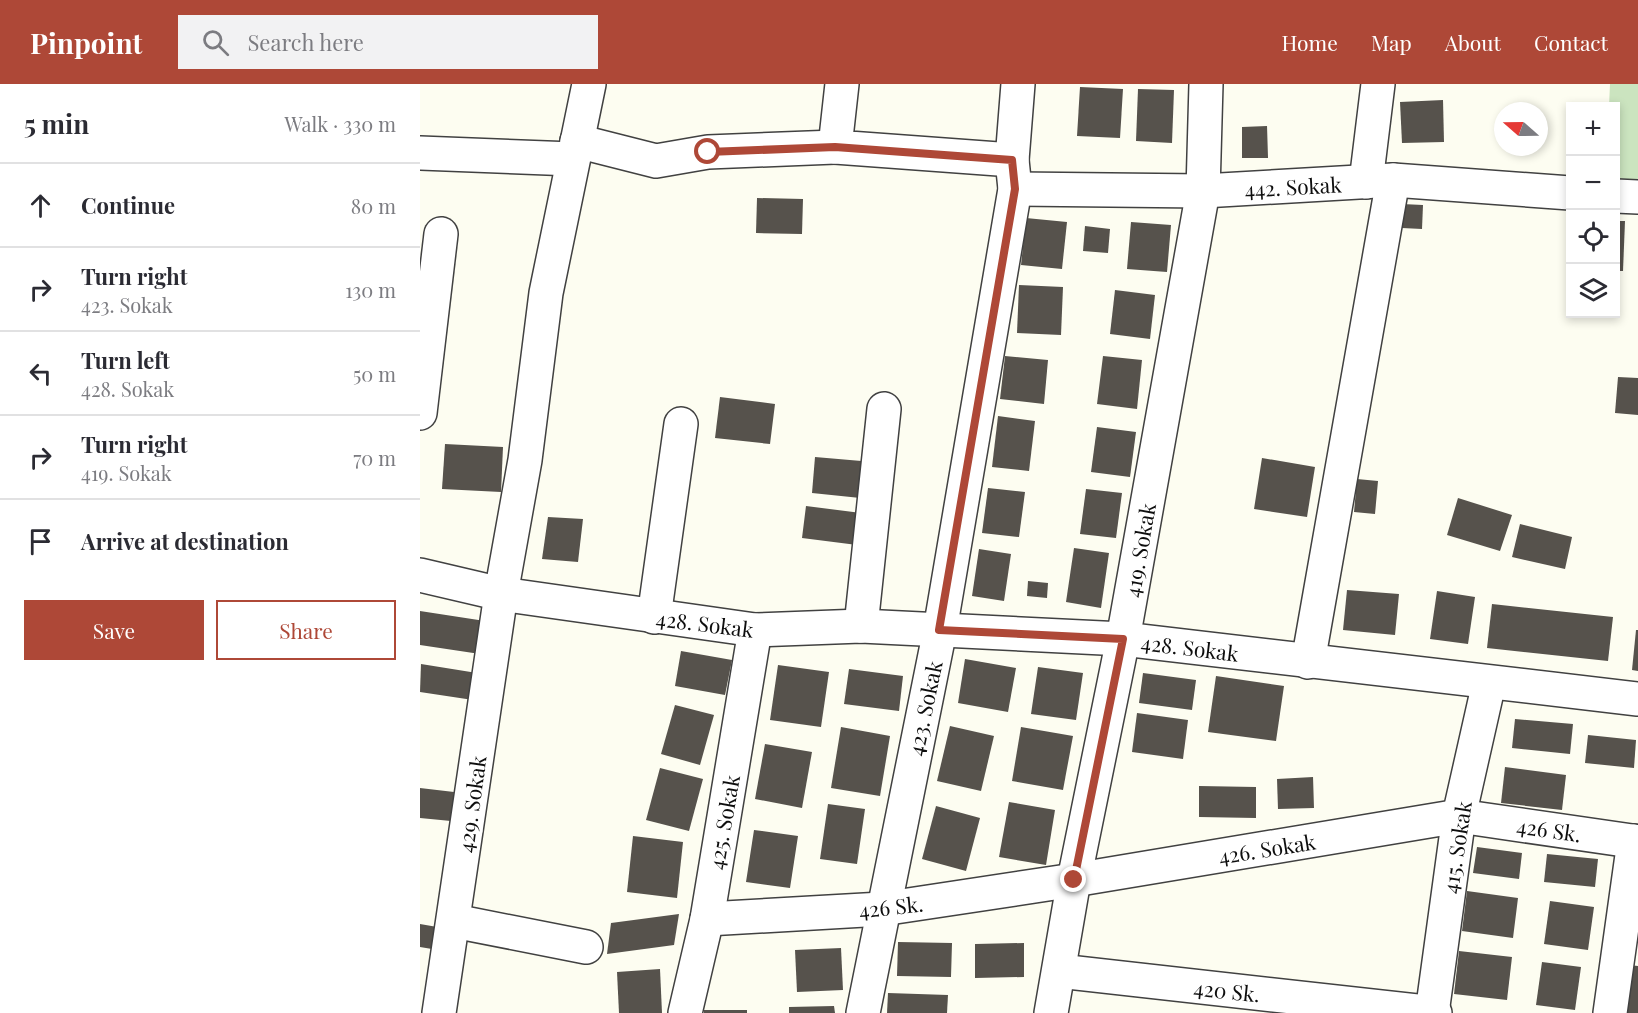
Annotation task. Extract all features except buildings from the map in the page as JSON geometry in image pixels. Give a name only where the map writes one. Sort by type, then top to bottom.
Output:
[{"type":"street","name":"429. Sokak","points":[[439,1013],[501,594],[525,460],[546,293],[589,84]]},
{"type":"street","points":[[835,147],[842,84]]},
{"type":"street","name":"423. Sokak","points":[[863,1013],[939,630],[1014,175],[1018,84]]},
{"type":"street","name":"419. Sokak","points":[[1051,1013],[1074,880],[1123,639],[1203,191],[1206,84]]},
{"type":"street","points":[[1308,662],[1379,181],[1378,84]]},
{"type":"street","name":"442. Sokak","points":[[420,153],[575,150],[657,161],[708,152],[835,147],[1014,175],[1203,191],[1379,181],[1566,193]]},
{"type":"street","points":[[1620,196],[1638,197]]},
{"type":"street","points":[[420,414],[441,234]]},
{"type":"street","points":[[861,626],[884,409]]},
{"type":"street","points":[[654,617],[681,424]]},
{"type":"street","name":"428. Sokak","points":[[420,575],[501,594],[755,630],[861,626],[1123,639],[1638,699]]},
{"type":"street","name":"425. Sokak","points":[[686,1013],[707,919],[755,630]]},
{"type":"street","name":"415. Sokak","points":[[1433,1013],[1460,816],[1489,683]]},
{"type":"street","name":"426 Sk.","points":[[1460,816],[1636,841]]},
{"type":"street","name":"426. Sokak","points":[[1074,880],[1460,816]]},
{"type":"street","points":[[1610,1013],[1636,841]]},
{"type":"street","name":"426 Sk.","points":[[707,919],[882,909],[1074,880]]},
{"type":"street","points":[[454,921],[586,947]]},
{"type":"street","name":"420 Sk.","points":[[1059,971],[1433,1013]]},
{"type":"green space","points":[[1610,84],[1638,84],[1638,185],[1620,184],[1620,102],[1609,102]]},
{"type":"route","points":[[708,152],[835,147],[1012,160],[1015,189],[939,630],[1123,639],[1074,880]]}]
